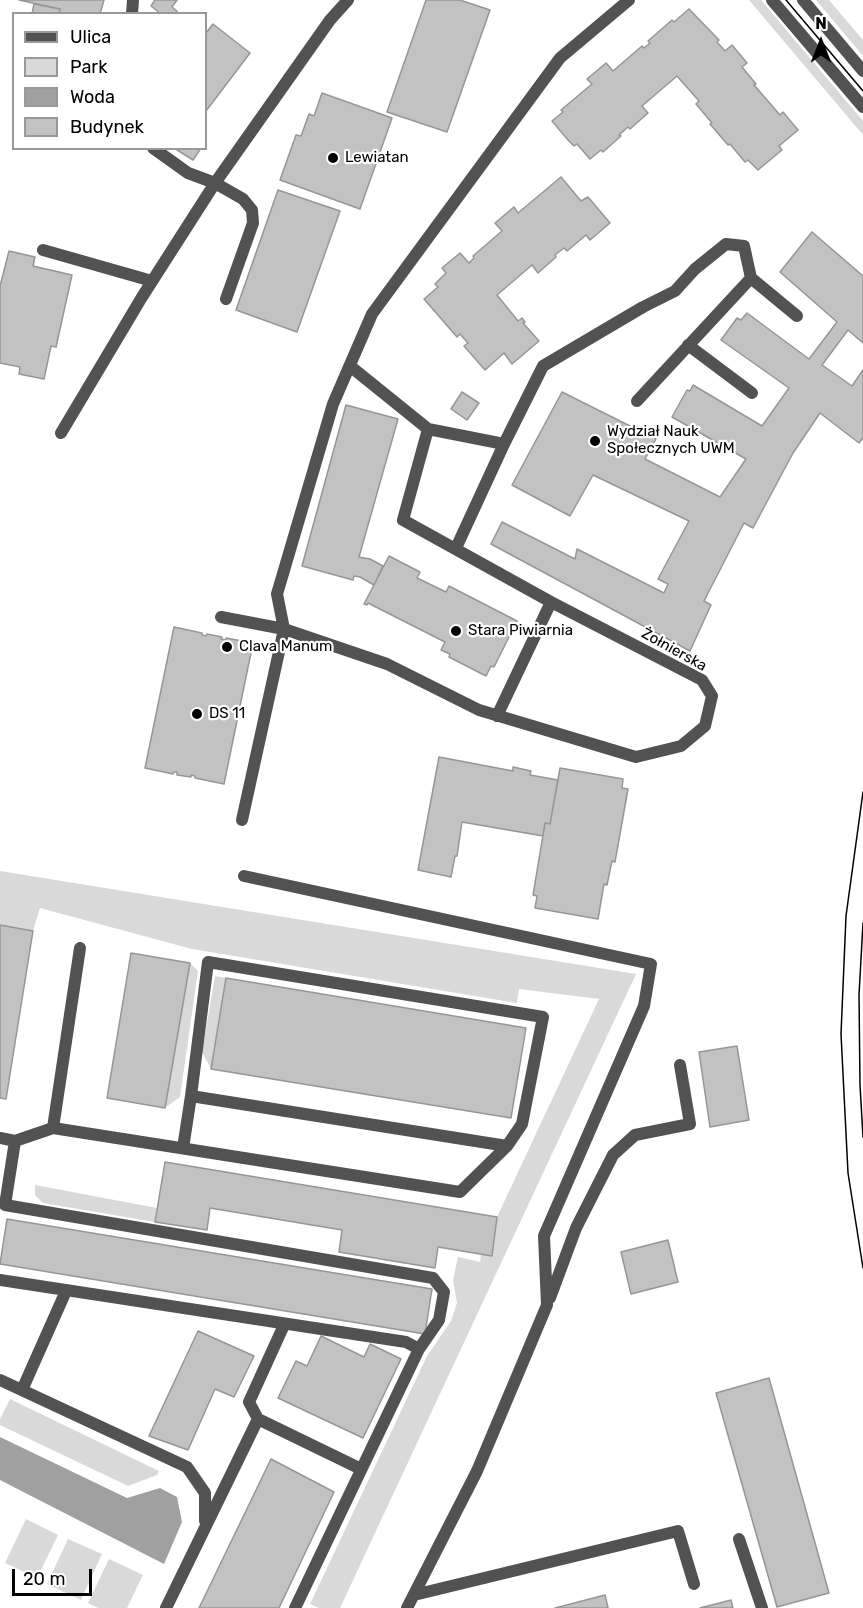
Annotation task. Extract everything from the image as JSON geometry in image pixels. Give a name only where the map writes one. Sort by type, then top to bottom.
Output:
[{"type":"street","points":[[61,432],[152,281],[215,183],[330,21],[348,0]]},
{"type":"street","points":[[242,820],[284,629],[277,594],[333,404],[372,314],[560,58],[629,0]]},
{"type":"street","points":[[772,0],[863,107]]},
{"type":"street","points":[[803,0],[863,71]]},
{"type":"street","points":[[156,150],[188,172],[215,183],[243,199],[252,210],[253,223],[226,299]]},
{"type":"street","points":[[456,548],[543,366],[643,307],[675,291],[695,269],[726,244],[744,246],[751,278],[797,316]]},
{"type":"street","points":[[43,250],[152,281]]},
{"type":"street","points":[[637,401],[751,278]]},
{"type":"street","points":[[688,345],[752,393]]},
{"type":"street","points":[[350,366],[428,429],[504,444]]},
{"type":"street","name":"Żołnierska","points":[[221,617],[284,629],[387,664],[479,710],[636,757],[681,746],[705,726],[712,696],[702,680],[551,602],[403,520],[428,429]]},
{"type":"street","points":[[498,716],[551,602]]},
{"type":"street","points":[[244,876],[651,964],[644,1006],[544,1236],[547,1305]]},
{"type":"street","points":[[53,1128],[80,948]]},
{"type":"street","points":[[0,1138],[15,1141],[53,1128],[460,1192],[507,1146],[522,1124],[543,1017],[208,962],[183,1148]]},
{"type":"street","points":[[407,1608],[477,1470],[547,1305],[576,1228],[613,1155],[635,1135],[690,1124],[680,1065]]},
{"type":"street","points":[[191,1096],[507,1146]]},
{"type":"street","points":[[15,1141],[5,1205],[433,1278],[444,1292],[439,1320],[419,1349],[295,1608]]},
{"type":"street","points":[[0,1280],[406,1342],[419,1349]]},
{"type":"street","points":[[22,1390],[66,1291]]},
{"type":"street","points":[[284,1325],[249,1402],[258,1419],[360,1469]]},
{"type":"street","points":[[0,1380],[187,1467],[205,1493],[206,1524]]},
{"type":"street","points":[[166,1608],[258,1419]]},
{"type":"street","points":[[414,1595],[678,1531],[694,1584]]},
{"type":"street","points":[[739,1539],[762,1608]]},
{"type":"green space","points":[[749,0],[761,0],[863,121],[863,135]]},
{"type":"green space","points":[[816,0],[829,0],[863,40],[863,56]]},
{"type":"green space","points":[[0,871],[636,974],[340,1608],[319,1608],[310,1604],[427,1356],[451,1321],[457,1303],[453,1280],[458,1257],[480,1262],[481,1254],[492,1255],[497,1217],[599,999],[519,989],[517,1003],[192,949],[40,908],[33,931],[0,925]]},
{"type":"green space","points":[[190,963],[198,971],[180,1097],[165,1108]]},
{"type":"green space","points":[[215,976],[226,978],[211,1069],[202,1052]]},
{"type":"green space","points":[[35,1185],[157,1208],[155,1222],[43,1203],[35,1195]]},
{"type":"green space","points":[[10,1399],[159,1471],[157,1475],[128,1486],[0,1425],[0,1419]]},
{"type":"green space","points":[[26,1519],[58,1535],[37,1578],[5,1563]]},
{"type":"green space","points":[[68,1539],[102,1554],[81,1600],[47,1584]]},
{"type":"green space","points":[[109,1559],[143,1575],[127,1608],[98,1608],[88,1603]]},
{"type":"water","points":[[0,1437],[127,1498],[160,1488],[177,1497],[182,1522],[164,1564],[0,1480]]},
{"type":"building","points":[[19,0],[104,0],[101,12],[59,12],[60,9]]},
{"type":"building","points":[[155,0],[177,0],[172,7],[176,12],[158,12],[151,6]]},
{"type":"building","points":[[426,0],[460,0],[490,10],[447,132],[387,112]]},
{"type":"building","points":[[34,4],[60,9],[59,12],[32,12]]},
{"type":"building","points":[[689,9],[719,40],[717,42],[725,51],[732,45],[747,63],[742,67],[756,84],[754,85],[780,115],[783,112],[798,130],[779,146],[782,150],[758,170],[748,160],[745,162],[730,144],[728,145],[696,104],[699,101],[677,76],[642,106],[648,113],[630,129],[628,127],[603,152],[601,150],[590,159],[577,144],[574,146],[568,140],[552,121],[563,112],[561,110],[592,84],[587,79],[606,63],[613,71],[642,46],[644,48],[650,43],[648,41],[672,20],[674,22]]},
{"type":"building","points":[[213,24],[250,53],[207,110],[207,32]]},
{"type":"building","name":"Lewiatan","points":[[322,93],[392,118],[360,209],[280,180],[296,135],[301,136],[309,114],[314,116]]},
{"type":"building","points":[[177,150],[200,150],[193,160]]},
{"type":"building","points":[[561,177],[581,201],[588,197],[610,223],[590,240],[586,235],[567,251],[564,248],[538,273],[532,265],[497,295],[518,321],[522,318],[525,322],[523,323],[539,341],[512,364],[504,353],[485,370],[464,346],[468,343],[460,334],[457,337],[424,299],[438,287],[435,284],[446,273],[442,268],[460,253],[469,263],[474,258],[473,256],[502,231],[495,223],[514,207],[518,213]]},
{"type":"building","points":[[278,190],[340,211],[297,332],[236,310]]},
{"type":"building","name":"Wydział Nauk Społecznych UWM","points":[[812,232],[863,276],[863,343],[848,330],[822,365],[852,386],[863,370],[863,438],[859,443],[820,413],[793,453],[753,528],[744,523],[704,601],[711,605],[690,651],[491,544],[502,522],[575,559],[577,549],[664,593],[668,584],[658,579],[689,521],[593,475],[570,516],[512,485],[562,392],[656,439],[645,459],[720,497],[746,459],[672,417],[687,390],[690,391],[693,385],[762,426],[789,388],[721,340],[737,318],[741,320],[747,313],[809,359],[837,322],[780,272]]},
{"type":"building","points":[[9,251],[35,257],[33,266],[72,275],[56,347],[51,346],[44,379],[19,374],[20,367],[0,363],[0,286]]},
{"type":"building","points":[[462,392],[479,403],[467,420],[451,409]]},
{"type":"building","points":[[346,405],[398,419],[359,557],[370,559],[383,566],[374,585],[360,577],[354,576],[353,580],[302,566]]},
{"type":"building","points":[[389,556],[420,572],[417,578],[446,592],[449,586],[517,621],[494,667],[491,666],[486,676],[449,657],[450,654],[441,650],[445,642],[368,603],[364,604]]},
{"type":"building","name":"DS 11","points":[[174,627],[202,633],[206,636],[207,634],[226,640],[226,638],[253,643],[224,784],[195,778],[191,775],[191,777],[177,775],[177,772],[173,774],[145,768]]},
{"type":"building","points":[[439,757],[513,771],[513,767],[531,771],[530,775],[558,780],[550,824],[545,823],[543,836],[462,822],[451,877],[418,870]]},
{"type":"building","points":[[560,768],[623,779],[622,788],[628,789],[615,862],[612,861],[607,885],[604,884],[598,919],[535,908],[537,896],[533,895],[545,823],[550,824]]},
{"type":"building","points":[[0,925],[33,931],[6,1099],[0,1098]]},
{"type":"building","points":[[131,953],[190,963],[165,1108],[107,1098]]},
{"type":"building","points":[[226,978],[526,1028],[511,1118],[211,1069]]},
{"type":"building","points":[[737,1046],[749,1120],[710,1127],[699,1052]]},
{"type":"building","points":[[165,1162],[497,1217],[492,1256],[438,1247],[435,1268],[339,1252],[342,1230],[210,1208],[207,1230],[155,1222]]},
{"type":"building","points":[[7,1219],[432,1289],[425,1334],[0,1264]]},
{"type":"building","points":[[668,1240],[678,1282],[631,1294],[621,1252]]},
{"type":"building","points":[[198,1331],[254,1356],[234,1397],[215,1389],[188,1450],[149,1436]]},
{"type":"building","points":[[321,1336],[364,1357],[370,1344],[401,1359],[363,1438],[278,1398],[296,1361],[307,1366]]},
{"type":"building","points":[[769,1378],[829,1593],[777,1607],[716,1393]]},
{"type":"building","points":[[271,1459],[334,1492],[279,1608],[199,1608]]},
{"type":"building","points":[[605,1595],[608,1608],[555,1608]]},
{"type":"building","points":[[731,1600],[733,1608],[700,1608]]},
{"type":"tram line","points":[[786,0],[863,91]]},
{"type":"tram line","points":[[863,792],[846,916],[841,1034],[848,1173],[863,1268]]},
{"type":"tram line","points":[[863,923],[859,995],[863,1137]]},
{"type":"place","name":"Lewiatan","points":[[333,158]]},
{"type":"place","name":"Wydział Nauk Społecznych UWM","points":[[595,441]]},
{"type":"place","name":"Stara Piwiarnia","points":[[456,631]]},
{"type":"place","name":"Clava Manum","points":[[227,647]]},
{"type":"place","name":"DS 11","points":[[197,714]]}]
